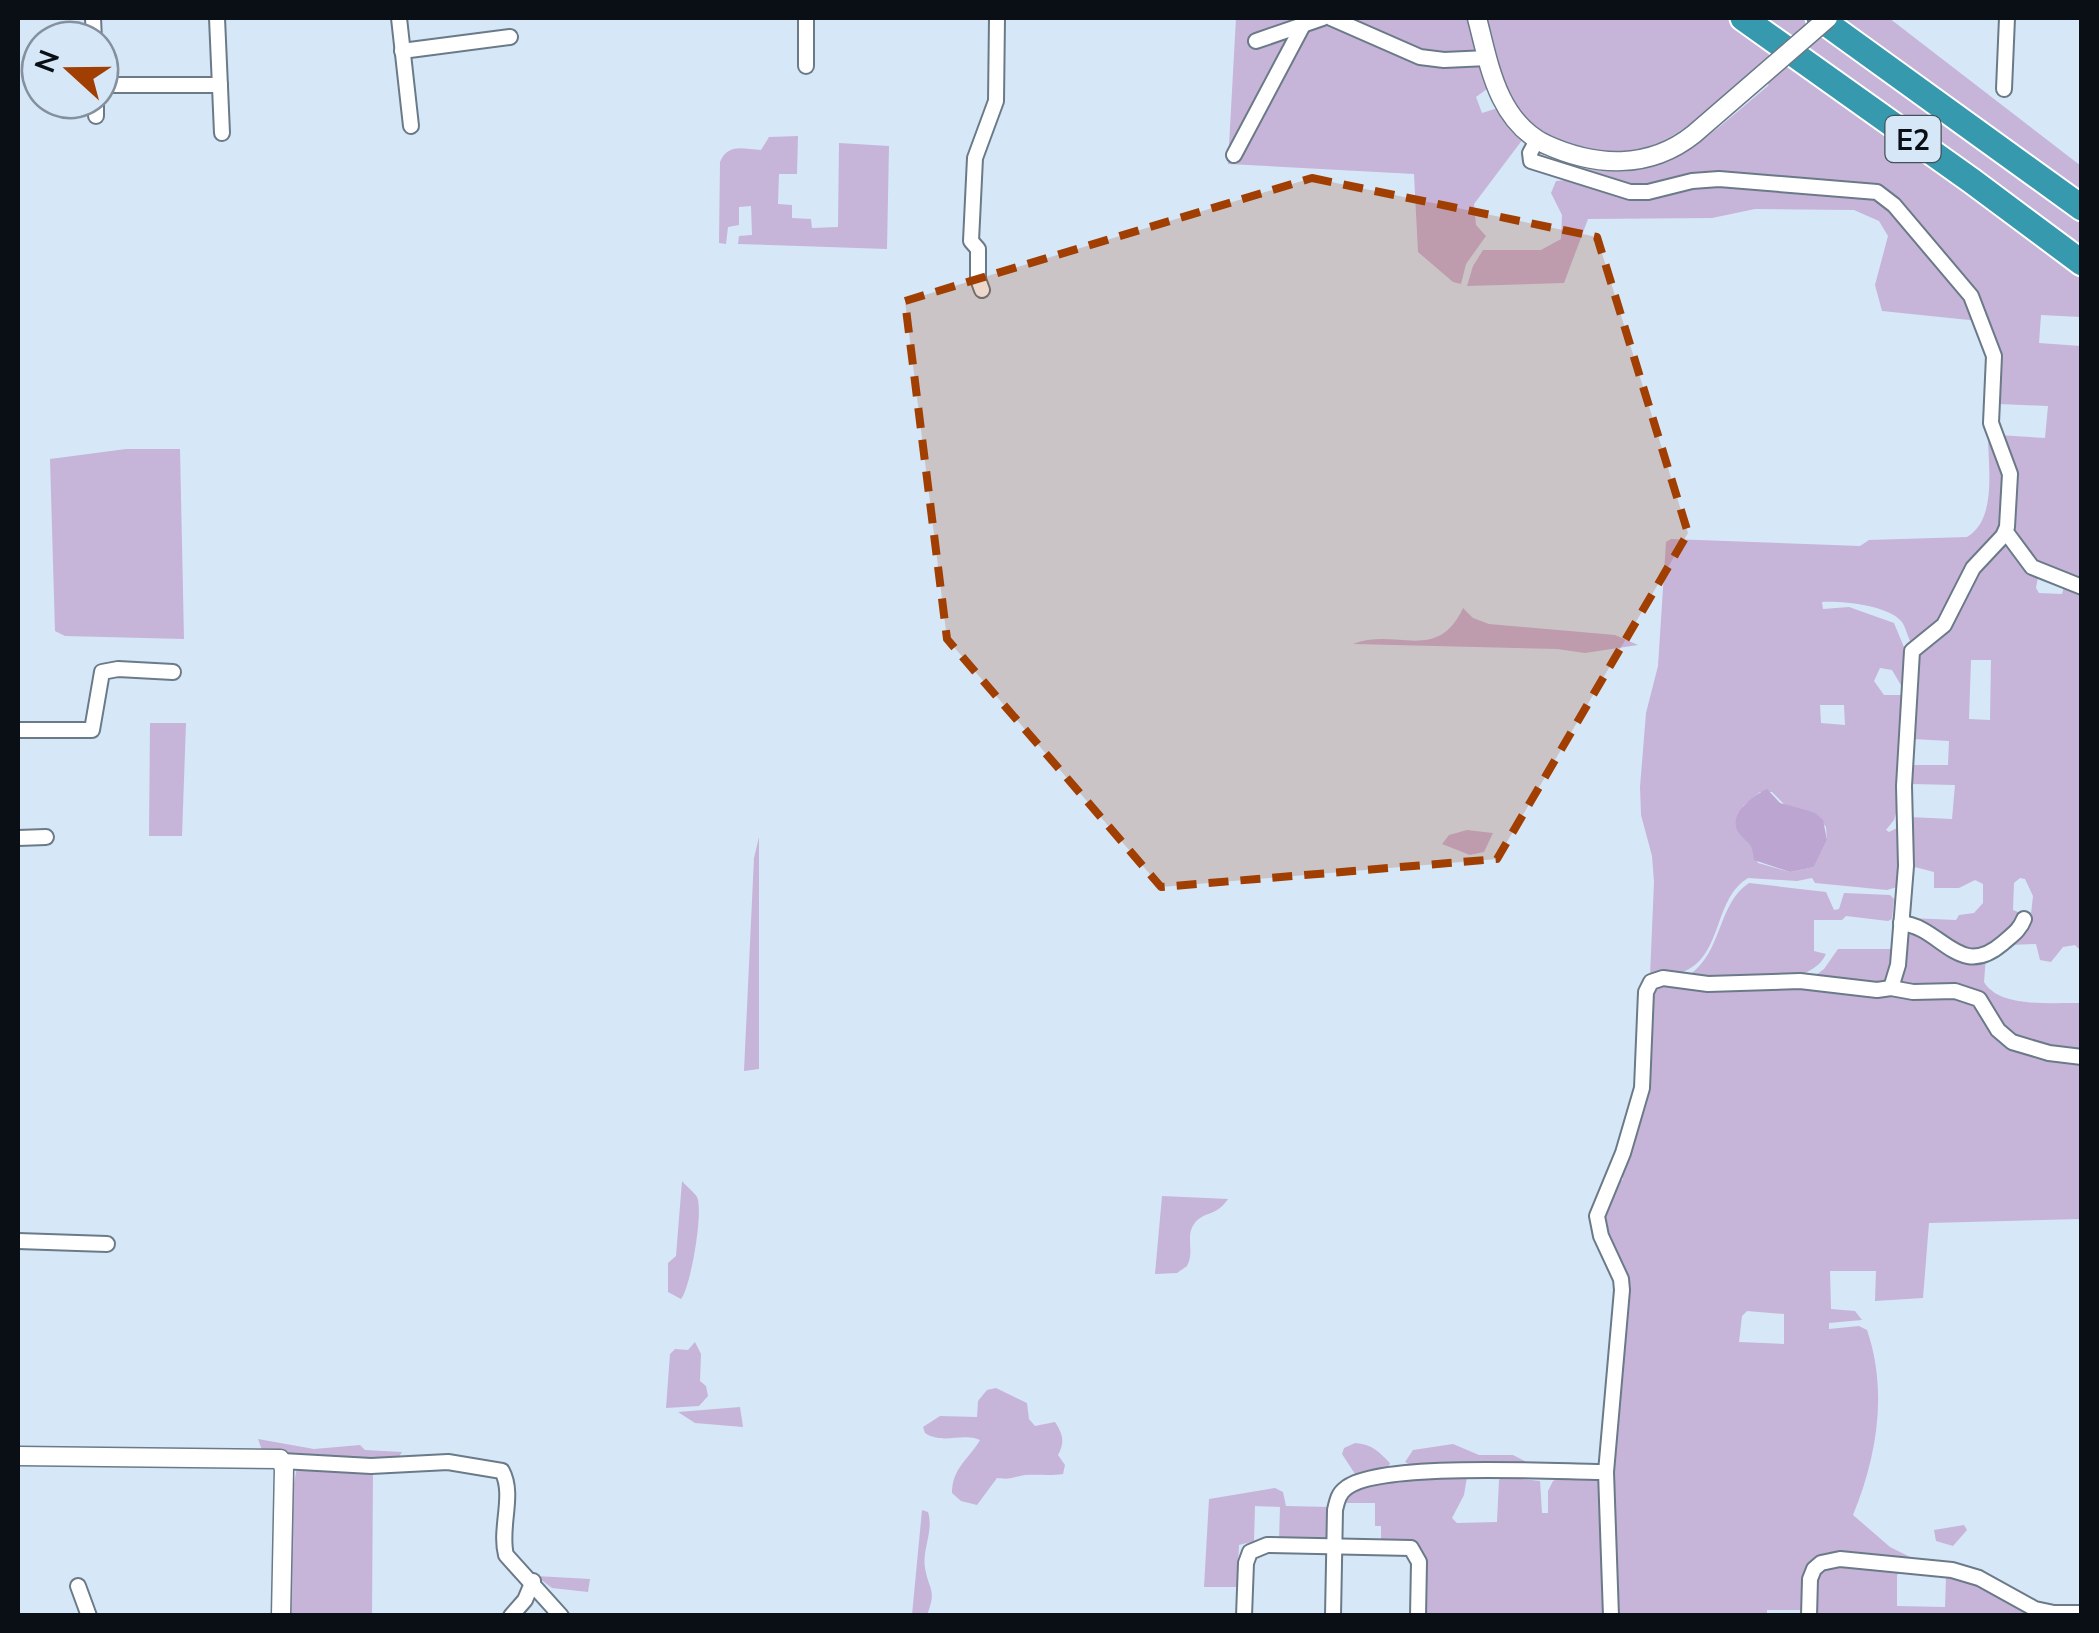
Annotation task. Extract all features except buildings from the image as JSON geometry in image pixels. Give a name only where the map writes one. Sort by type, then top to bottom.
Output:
[{"type":"highway","name":"E2","points":[[1743,18],[2082,264]]},
{"type":"highway","name":"E2","points":[[1819,18],[2082,208]]},
{"type":"street","points":[[217,18],[222,133]]},
{"type":"street","points":[[399,18],[410,126]]},
{"type":"street","points":[[806,18],[806,66]]},
{"type":"street","points":[[982,290],[978,249],[970,241],[974,168],[996,101],[997,18]]},
{"type":"street","points":[[1256,41],[1323,18]]},
{"type":"street","points":[[1331,18],[1420,58],[1488,58]]},
{"type":"street","points":[[1477,18],[1504,104],[1518,125],[1541,142],[1580,158],[1602,162],[1629,162],[1670,151],[1828,18]]},
{"type":"street","points":[[2004,89],[2007,18]]},
{"type":"street","points":[[1234,155],[1302,27]]},
{"type":"street","points":[[402,51],[510,37]]},
{"type":"street","points":[[120,85],[220,85]]},
{"type":"street","points":[[1541,142],[1530,156],[1534,162],[1630,192],[1648,192],[1692,180],[1726,179],[1868,190],[1887,198],[1971,296],[1990,339],[1994,356],[1992,429],[2007,461],[2010,480],[2006,532],[1973,568],[1944,625],[1912,651],[1903,829],[1906,866],[1897,972],[1890,988]]},
{"type":"street","points":[[2006,532],[2032,567],[2082,587]]},
{"type":"street","points":[[18,730],[92,730],[102,672],[173,672]]},
{"type":"street","points":[[18,838],[46,837]]},
{"type":"street","points":[[1901,923],[1971,957],[1996,949],[2020,929],[2024,919]]},
{"type":"street","points":[[1611,1616],[1606,1472],[1622,1290],[1597,1216],[1623,1152],[1642,1088],[1647,988],[1663,978],[1708,984],[1800,981],[1876,990],[1955,991],[1972,995],[1982,1004],[2006,1038],[2036,1050],[2082,1057]]},
{"type":"street","points":[[18,1240],[107,1244]]},
{"type":"street","points":[[18,1456],[257,1457],[371,1466],[448,1462],[502,1470],[507,1484],[504,1548],[514,1566],[533,1581],[561,1616]]},
{"type":"street","points":[[281,1616],[282,1461]]},
{"type":"street","points":[[1333,1616],[1336,1504],[1344,1489],[1386,1474],[1606,1472]]},
{"type":"street","points":[[1244,1616],[1246,1563],[1250,1552],[1267,1546],[1411,1548],[1418,1562],[1418,1616]]},
{"type":"street","points":[[1809,1616],[1811,1574],[1820,1563],[1836,1558],[1952,1570],[1978,1578],[2035,1609],[2082,1612]]},
{"type":"street","points":[[511,1616],[525,1600],[533,1581]]},
{"type":"street","points":[[78,1586],[89,1616]]},
{"type":"highlighted area","points":[[1312,178],[1597,237],[1688,533],[1497,859],[1161,887],[947,639],[905,301]]},
{"type":"shaded area","points":[[1236,18],[1471,18],[1475,54],[1487,89],[1476,97],[1482,113],[1498,108],[1523,139],[1474,204],[1476,225],[1486,236],[1466,264],[1461,284],[1453,282],[1418,252],[1414,174],[1228,164]]},
{"type":"shaded area","points":[[1485,18],[1728,18],[2081,273],[2081,317],[2041,315],[2039,343],[2081,346],[2081,582],[2037,567],[2012,533],[2014,462],[1998,435],[2045,438],[2048,406],[1999,404],[1978,302],[1890,195],[1790,180],[1636,188],[1535,158],[1535,152],[1574,166],[1607,171],[1637,170],[1663,162],[1714,131],[1769,85],[1750,72],[1666,140],[1619,153],[1592,151],[1542,131],[1513,105],[1503,85]]},
{"type":"shaded area","points":[[1758,18],[1807,18],[2081,217],[2081,252]]},
{"type":"shaded area","points":[[1841,18],[1889,18],[2081,166],[2081,194]]},
{"type":"shaded area","points":[[798,136],[797,174],[779,174],[778,204],[792,205],[792,218],[811,219],[812,228],[838,227],[839,143],[889,146],[887,249],[738,244],[739,236],[752,235],[751,206],[739,207],[739,225],[728,227],[726,244],[719,243],[723,156],[737,148],[761,150],[769,137]]},
{"type":"shaded area","points":[[1567,180],[1616,193],[1711,183],[1876,195],[1961,290],[1979,321],[1882,311],[1875,285],[1888,236],[1879,221],[1854,210],[1755,209],[1712,218],[1588,219],[1564,283],[1467,286],[1483,250],[1541,250],[1561,239],[1562,215],[1551,193],[1556,181]]},
{"type":"shaded area","points":[[1988,429],[2006,477],[2003,525],[1949,611],[1912,645],[1902,622],[1895,616],[1852,603],[1822,602],[1823,609],[1849,607],[1894,623],[1906,652],[1905,692],[1892,670],[1880,668],[1874,681],[1884,695],[1901,695],[1905,703],[1903,762],[1896,785],[1902,791],[1894,820],[1886,830],[1899,827],[1903,851],[1897,887],[1887,890],[1815,883],[1812,878],[1748,878],[1730,898],[1700,961],[1680,973],[1650,976],[1654,882],[1641,815],[1640,787],[1646,713],[1658,666],[1666,542],[1671,539],[1860,546],[1869,540],[1967,537],[1984,517],[1987,503]],"holes":[[[1820,705],[1844,705],[1845,725],[1821,723]],[[1760,792],[1772,792],[1785,805],[1814,812],[1826,827],[1827,840],[1814,867],[1790,872],[1758,863],[1743,806]]]},
{"type":"shaded area","points":[[126,449],[180,449],[184,639],[65,636],[55,631],[50,459]]},
{"type":"shaded area","points":[[2004,539],[2038,577],[2039,593],[2062,594],[2064,587],[2081,591],[2081,951],[2075,945],[2063,947],[2051,962],[2040,960],[2036,944],[2010,945],[2031,914],[2033,896],[2025,879],[2014,883],[2013,910],[2023,914],[1997,945],[1968,954],[1910,921],[1956,920],[1959,915],[1974,913],[1983,903],[1983,884],[1975,880],[1959,888],[1934,888],[1934,872],[1911,866],[1909,817],[1952,819],[1955,785],[1912,784],[1913,765],[1948,765],[1949,741],[1913,739],[1916,658],[1966,585]],"holes":[[[1971,660],[1991,660],[1990,720],[1969,719]]]},
{"type":"shaded area","points":[[1463,608],[1473,618],[1489,624],[1615,635],[1638,645],[1585,653],[1353,644],[1385,639],[1428,640],[1453,625]]},
{"type":"shaded area","points":[[150,723],[186,723],[182,836],[149,836]]},
{"type":"shaded area","points":[[1767,789],[1780,803],[1814,812],[1823,820],[1827,840],[1814,867],[1790,872],[1754,860],[1736,819],[1749,801]]},
{"type":"shaded area","points":[[1467,830],[1493,833],[1484,852],[1470,855],[1442,844],[1449,835]]},
{"type":"shaded area","points":[[759,837],[759,1069],[744,1071],[754,858]]},
{"type":"shaded area","points":[[1749,883],[1826,892],[1834,910],[1839,909],[1844,893],[1890,895],[1894,899],[1892,919],[1846,916],[1842,920],[1814,920],[1814,951],[1826,954],[1817,966],[1784,979],[1689,975],[1708,954],[1731,903]]},
{"type":"shaded area","points":[[1908,926],[1930,938],[1986,956],[1984,982],[2002,997],[2028,1002],[2081,1003],[2081,1053],[2026,1041],[2005,1026],[1985,1002],[1899,983]]},
{"type":"shaded area","points":[[1838,949],[1893,949],[1893,964],[1885,986],[1812,978]]},
{"type":"shaded area","points":[[1656,984],[1786,986],[1963,996],[1972,1000],[1993,1033],[2081,1061],[2081,1219],[1929,1223],[1923,1298],[1875,1301],[1876,1271],[1830,1271],[1831,1309],[1855,1311],[1862,1320],[1829,1323],[1829,1329],[1859,1326],[1867,1330],[1877,1376],[1874,1447],[1853,1515],[1890,1547],[1914,1559],[1913,1564],[1822,1558],[1805,1610],[1767,1610],[1767,1616],[1615,1615],[1613,1449],[1626,1301],[1601,1217],[1617,1180],[1623,1180],[1621,1167],[1632,1138],[1651,991]],"holes":[[[1747,1311],[1784,1314],[1784,1344],[1739,1342],[1742,1316]]]},
{"type":"shaded area","points":[[682,1181],[697,1197],[699,1218],[692,1266],[681,1299],[668,1292],[668,1263],[676,1256]]},
{"type":"shaded area","points":[[1162,1196],[1228,1199],[1194,1224],[1189,1261],[1177,1273],[1155,1274]]},
{"type":"shaded area","points":[[695,1342],[701,1354],[700,1381],[708,1396],[699,1406],[666,1408],[670,1354],[675,1349],[688,1350]]},
{"type":"shaded area","points":[[996,1388],[1027,1403],[1029,1419],[1035,1426],[1055,1422],[1062,1438],[1058,1455],[1065,1465],[1063,1474],[997,1478],[977,1505],[961,1501],[952,1493],[958,1470],[980,1440],[939,1438],[925,1433],[923,1427],[940,1416],[977,1417],[978,1401],[987,1390]]},
{"type":"shaded area","points":[[740,1407],[743,1427],[695,1423],[678,1412]]},
{"type":"shaded area","points":[[258,1439],[314,1449],[360,1445],[365,1450],[402,1452],[396,1461],[304,1458],[262,1450]]},
{"type":"shaded area","points":[[1355,1443],[1379,1452],[1390,1463],[1388,1468],[1357,1477],[1342,1454],[1344,1448]]},
{"type":"shaded area","points":[[1453,1444],[1479,1455],[1513,1455],[1532,1465],[1413,1466],[1405,1462],[1413,1450]]},
{"type":"shaded area","points":[[297,1467],[373,1470],[372,1615],[290,1616],[292,1494]]},
{"type":"shaded area","points":[[1467,1477],[1464,1495],[1452,1518],[1457,1523],[1497,1522],[1502,1477],[1540,1481],[1542,1513],[1548,1513],[1548,1491],[1553,1481],[1599,1480],[1608,1615],[1422,1615],[1413,1544],[1381,1541],[1381,1526],[1375,1526],[1375,1503],[1341,1503],[1346,1493],[1374,1483]]},
{"type":"shaded area","points":[[1275,1488],[1283,1492],[1286,1506],[1330,1507],[1327,1539],[1279,1541],[1280,1507],[1255,1506],[1254,1541],[1239,1545],[1237,1587],[1204,1587],[1209,1499]]},
{"type":"shaded area","points":[[922,1510],[928,1512],[929,1519],[925,1561],[931,1600],[927,1615],[912,1615]]},
{"type":"shaded area","points":[[1964,1525],[1967,1530],[1953,1546],[1936,1541],[1934,1530]]},
{"type":"shaded area","points":[[1825,1565],[1902,1570],[1897,1575],[1897,1606],[1945,1607],[1946,1577],[1951,1575],[2038,1616],[1813,1616],[1813,1580]]},
{"type":"shaded area","points":[[536,1576],[590,1579],[588,1592],[552,1588]]}]
